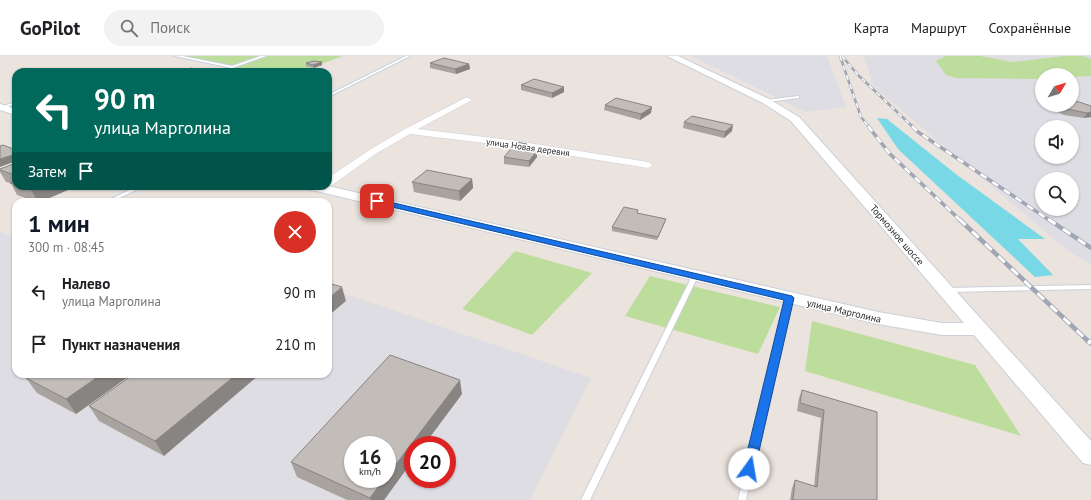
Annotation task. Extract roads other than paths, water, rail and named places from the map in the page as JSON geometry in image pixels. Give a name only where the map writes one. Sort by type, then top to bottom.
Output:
[{"type":"street","name":"Тормозное шоссе","points":[[671,56],[766,101],[800,125],[1091,456]]},
{"type":"street","points":[[332,179],[408,131],[468,100]]},
{"type":"street","points":[[1,107],[12,111]]},
{"type":"street","name":"улица Новая деревня","points":[[408,131],[510,143],[648,165]]},
{"type":"street","name":"улица Марголина","points":[[332,189],[695,276],[878,318],[925,327],[980,329]]},
{"type":"lane","points":[[177,56],[232,67],[264,56]]},
{"type":"lane","points":[[332,94],[408,56]]},
{"type":"lane","points":[[766,101],[798,97]]},
{"type":"lane","points":[[1,107],[12,104]]},
{"type":"lane","points":[[116,198],[133,190]]},
{"type":"lane","points":[[585,500],[695,276]]},
{"type":"lane","points":[[946,290],[1091,287]]},
{"type":"lane","points":[[742,500],[789,298]]},
{"type":"water","points":[[877,118],[887,119],[957,175],[1045,239],[1018,239],[1053,275],[1035,277],[898,149]]},
{"type":"railway","points":[[840,56],[861,117],[869,127]]},
{"type":"railway","points":[[842,56],[858,75],[913,127]]},
{"type":"railway","points":[[868,126],[890,154],[960,220]]},
{"type":"railway","points":[[913,127],[918,132],[1049,220]]},
{"type":"railway","points":[[959,219],[1089,342]]},
{"type":"railway","points":[[1048,219],[1091,248]]}]
